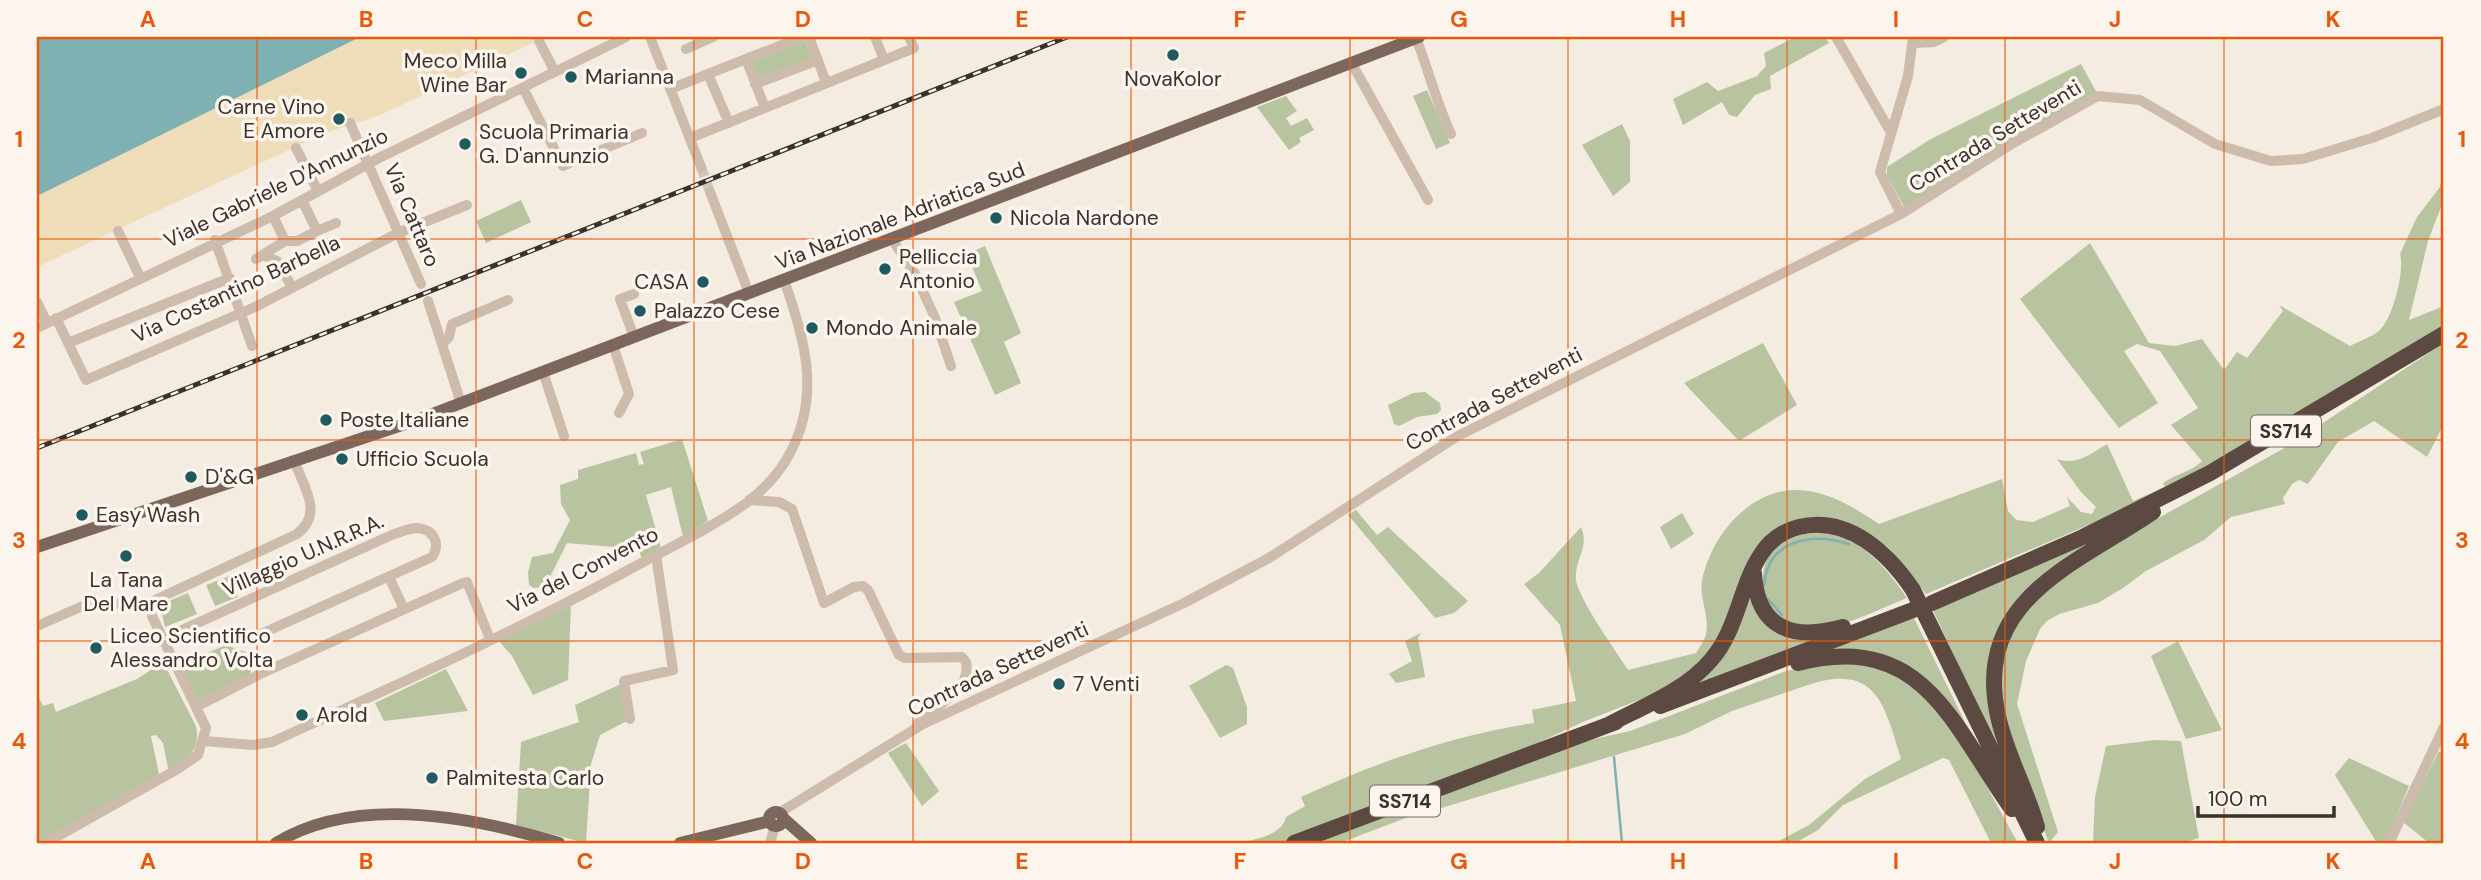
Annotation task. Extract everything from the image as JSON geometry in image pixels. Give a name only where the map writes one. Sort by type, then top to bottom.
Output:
[{"type":"highway","name":"SS714","points":[[1932,603],[2083,537],[2210,473],[2444,334]]},
{"type":"highway","points":[[2038,843],[2029,800],[1997,715],[1995,681],[2004,636],[2024,601],[2056,571],[2133,526],[2210,473]]},
{"type":"highway","points":[[1608,725],[1685,682],[1706,667],[1728,635],[1764,549],[1777,536],[1808,526],[1842,529],[1862,538],[1882,553],[1905,578],[1920,601],[2038,843]]},
{"type":"highway","name":"SS714","points":[[1294,843],[1913,609],[1901,606],[1828,631],[1797,632],[1779,625],[1763,612],[1756,594],[1754,570]]},
{"type":"highway","points":[[1711,687],[1830,656],[1861,658],[1906,674],[1926,687],[1949,710],[1997,789],[2038,843]]},
{"type":"main road","name":"Via Nazionale Adriatica Sud","points":[[37,547],[461,403],[1418,37]]},
{"type":"main road","points":[[276,843],[341,817],[370,814],[506,826],[559,843]]},
{"type":"main road","points":[[680,843],[722,831],[778,821],[811,843]]},
{"type":"street","name":"Viale Gabriele D'Annunzio","points":[[47,323],[215,240],[273,216],[369,163],[626,37]]},
{"type":"street","points":[[650,37],[701,167]]},
{"type":"street","points":[[686,49],[713,37]]},
{"type":"street","points":[[670,89],[746,59],[775,42],[802,37]]},
{"type":"street","points":[[809,37],[826,82]]},
{"type":"street","points":[[875,37],[884,60]]},
{"type":"street","points":[[690,138],[914,48],[909,37]]},
{"type":"street","points":[[1418,37],[1434,84],[1433,96],[1451,134]]},
{"type":"street","points":[[1836,37],[1890,131]]},
{"type":"street","points":[[1902,214],[1880,172],[1908,76],[1913,40],[1934,42],[1944,37]]},
{"type":"street","points":[[539,41],[555,72]]},
{"type":"street","points":[[746,59],[765,108]]},
{"type":"street","points":[[755,84],[818,60]]},
{"type":"street","points":[[1351,62],[1428,200]]},
{"type":"street","points":[[708,74],[729,123]]},
{"type":"street","points":[[523,88],[563,166],[642,133]]},
{"type":"street","name":"Contrada Setteventi","points":[[778,821],[910,731],[1184,603],[1269,558],[1456,437],[1902,214],[2010,145],[2100,96],[2140,100],[2215,144],[2271,161],[2303,159],[2372,138],[2444,108]]},
{"type":"street","name":"Via Cattaro","points":[[350,123],[401,232],[421,284]]},
{"type":"street","points":[[296,148],[318,191]]},
{"type":"street","points":[[710,192],[749,293]]},
{"type":"street","points":[[302,200],[317,231]]},
{"type":"street","name":"Via Costantino Barbella","points":[[37,302],[47,323],[68,343],[86,380],[292,287],[401,232],[467,205]]},
{"type":"street","points":[[273,216],[285,241]]},
{"type":"street","points":[[292,287],[277,261],[260,257],[285,241],[297,241],[336,223]]},
{"type":"street","points":[[118,231],[140,277]]},
{"type":"street","points":[[892,239],[915,274],[951,366]]},
{"type":"street","points":[[215,240],[252,346]]},
{"type":"street","points":[[68,343],[230,278]]},
{"type":"street","name":"Via del Convento","points":[[204,741],[253,745],[272,742],[490,639],[656,555],[749,500],[778,473],[789,456],[799,437],[808,401],[809,368],[784,280]]},
{"type":"street","points":[[634,294],[620,299],[634,337]]},
{"type":"street","points":[[443,343],[449,337],[452,324],[508,300]]},
{"type":"street","name":"Via Cattaro","points":[[428,301],[461,403]]},
{"type":"street","points":[[613,345],[627,380],[629,394],[619,413]]},
{"type":"street","points":[[543,372],[564,436]]},
{"type":"street","points":[[37,626],[85,605],[151,603],[261,552],[309,525],[313,511],[294,460]]},
{"type":"street","points":[[749,500],[779,502],[792,509],[824,603],[830,603],[854,587],[863,586],[900,655],[905,658],[962,657],[966,662],[964,681],[956,691],[926,714],[910,731]]},
{"type":"street","name":"Villaggio U.N.R.R.A.","points":[[162,639],[394,534],[415,528],[432,534],[437,547],[432,557],[263,633]]},
{"type":"street","points":[[630,719],[624,681],[673,670],[656,555]]},
{"type":"street","points":[[389,576],[403,607]]},
{"type":"street","points":[[196,707],[403,607],[467,582],[490,639]]},
{"type":"street","points":[[46,843],[176,771],[198,755],[206,728],[162,639],[152,616],[151,603]]},
{"type":"street","points":[[2389,843],[2444,727]]},
{"type":"street","points":[[770,843],[778,821]]},
{"type":"green space","points":[[1795,37],[1825,37],[1829,43],[1770,76],[1771,89],[1755,95],[1737,117],[1729,115],[1722,102],[1683,125],[1673,99],[1707,82],[1718,91],[1757,76],[1766,66],[1764,53]]},
{"type":"green space","points":[[805,41],[812,59],[756,82],[749,63]]},
{"type":"green space","points":[[2081,64],[2097,93],[1904,207],[1887,175],[1887,167],[1929,140]]},
{"type":"green space","points":[[1427,90],[1450,143],[1436,149],[1413,96]]},
{"type":"green space","points":[[1286,96],[1297,111],[1286,118],[1291,126],[1307,118],[1314,130],[1299,138],[1301,142],[1289,150],[1257,107]]},
{"type":"green space","points":[[1622,124],[1630,141],[1630,182],[1613,196],[1582,145]]},
{"type":"green space","points":[[2444,169],[2444,199],[2428,241],[2409,320],[2444,306],[2444,326],[2297,416],[2133,506],[1926,594],[1888,547],[1797,520],[1769,533],[1753,551],[1716,648],[1672,687],[1583,722],[1494,763],[1283,843],[1241,843],[1274,832],[1284,823],[1286,817],[1305,806],[1301,797],[1329,785],[1444,743],[1534,723],[1532,710],[1576,701],[1560,625],[1524,584],[1539,573],[1581,527],[1584,541],[1576,573],[1578,588],[1628,670],[1696,653],[1707,628],[1702,581],[1713,549],[1734,519],[1747,507],[1779,492],[1796,490],[1819,493],[1850,506],[1879,524],[2002,479],[2008,511],[2016,520],[2033,522],[2070,506],[2067,497],[2081,512],[2092,514],[2096,507],[2081,492],[2057,459],[2077,460],[2107,444],[2133,501],[2165,487],[2163,483],[2202,461],[2171,425],[2198,408],[2160,351],[2137,344],[2124,351],[2158,403],[2119,428],[2020,299],[2090,243],[2149,343],[2175,346],[2202,339],[2224,370],[2237,352],[2247,358],[2283,311],[2279,305],[2350,346],[2379,331],[2389,316],[2401,271],[2400,254],[2417,217],[2440,187]]},
{"type":"green space","points":[[521,200],[531,222],[486,243],[476,221]]},
{"type":"green space","points":[[985,246],[1021,333],[1004,342],[1021,383],[995,395],[954,302],[982,291],[967,254]]},
{"type":"green space","points":[[1763,343],[1797,405],[1739,441],[1684,383]]},
{"type":"green space","points":[[2444,343],[2444,424],[2427,457],[2374,421],[2338,442],[2308,484],[2299,480],[2292,484],[2283,498],[2285,504],[2231,517],[2204,540],[2146,571],[2098,603],[2059,614],[2040,629],[2026,661],[2017,704],[2058,832],[2049,843],[2017,764],[1997,695],[2003,649],[2027,603],[2085,559],[2288,446]]},
{"type":"green space","points":[[1425,392],[1440,403],[1441,410],[1437,414],[1417,417],[1399,426],[1394,424],[1388,405],[1413,393]]},
{"type":"green space","points":[[682,439],[708,521],[683,537],[671,487],[646,495],[661,548],[642,558],[638,549],[567,543],[550,577],[541,587],[534,588],[529,585],[528,572],[532,557],[553,553],[570,520],[561,504],[560,485],[578,479],[578,470],[636,453],[639,465],[644,464],[640,452]]},
{"type":"green space","points":[[1356,510],[1377,535],[1388,527],[1468,601],[1454,613],[1435,618],[1348,515]]},
{"type":"green space","points":[[1682,513],[1694,534],[1671,549],[1660,527]]},
{"type":"green space","points":[[1819,532],[1847,539],[1870,554],[1907,598],[1835,626],[1793,624],[1776,618],[1765,597],[1763,582],[1767,559],[1781,543],[1804,534]]},
{"type":"green space","points":[[2082,545],[2087,549],[2052,570],[1989,672],[1989,704],[2003,763],[1933,610]]},
{"type":"green space","points":[[230,576],[238,597],[215,606],[206,585]]},
{"type":"green space","points":[[188,593],[197,614],[165,627],[160,605]]},
{"type":"green space","points":[[1752,593],[1757,609],[1820,638],[1694,686],[1742,614]]},
{"type":"green space","points":[[571,606],[568,680],[533,695],[512,656],[498,640]]},
{"type":"green space","points":[[1914,618],[1986,765],[1926,684],[1831,654],[1828,649]]},
{"type":"green space","points":[[1421,633],[1418,638],[1425,677],[1396,683],[1389,674],[1383,677],[1412,661],[1405,641]]},
{"type":"green space","points":[[2178,641],[2222,730],[2186,739],[2151,656]]},
{"type":"green space","points":[[226,645],[254,655],[250,675],[197,704],[179,665]]},
{"type":"green space","points":[[163,662],[196,726],[196,742],[191,754],[169,773],[163,743],[156,735],[151,736],[160,779],[37,843],[37,693],[43,706],[53,703],[56,712],[137,679]]},
{"type":"green space","points":[[1823,662],[1871,666],[1896,676],[1919,693],[1940,714],[1958,740],[2018,843],[1991,843],[1949,760],[1943,758],[1843,805],[1818,830],[1795,843],[1775,843],[1809,825],[1865,779],[1901,759],[1882,705],[1874,693],[1863,684],[1849,679],[1808,685],[1732,711],[1685,734],[1438,809],[1437,806],[1340,843],[1313,843],[1581,742],[1630,731],[1786,671]]},
{"type":"green space","points":[[1226,665],[1233,668],[1247,707],[1247,724],[1220,738],[1189,686]]},
{"type":"green space","points":[[446,669],[468,711],[384,721],[375,703]]},
{"type":"green space","points":[[621,684],[627,721],[600,735],[591,764],[586,843],[516,825],[521,742],[579,722],[575,705]]},
{"type":"green space","points":[[2155,740],[2181,741],[2199,838],[2183,843],[2093,843],[2095,797],[2106,746]]},
{"type":"green space","points":[[906,743],[939,791],[922,806],[888,753]]},
{"type":"green space","points":[[2439,751],[2444,755],[2444,843],[2429,843],[2403,822]]},
{"type":"green space","points":[[2349,758],[2409,786],[2385,843],[2377,843],[2335,775]]},
{"type":"sand","points":[[360,37],[545,37],[378,116],[325,133],[37,267],[37,196]]},
{"type":"water","points":[[37,37],[360,37],[37,196]]},
{"type":"waterway","points":[[1764,586],[1773,558],[1793,543],[1820,539],[1849,544]]},
{"type":"waterway","points":[[1768,599],[1782,615]]},
{"type":"waterway","points":[[1614,757],[1622,843]]},
{"type":"tunnel","points":[[701,167],[710,192]]},
{"type":"railway","points":[[37,448],[1067,37]]},
{"type":"place","name":"NovaKolor","points":[[1173,55]]},
{"type":"place","name":"Meco Milla Wine Bar","points":[[521,73]]},
{"type":"place","name":"Marianna","points":[[571,77]]},
{"type":"place","name":"Carne Vino E Amore","points":[[339,119]]},
{"type":"place","name":"Scuola Primaria G. D'annunzio","points":[[465,144]]},
{"type":"place","name":"Nicola Nardone","points":[[996,218]]},
{"type":"place","name":"Pelliccia Antonio","points":[[885,269]]},
{"type":"place","name":"CASA","points":[[703,282]]},
{"type":"place","name":"Palazzo Cese","points":[[640,311]]},
{"type":"place","name":"Mondo Animale","points":[[812,328]]},
{"type":"place","name":"Poste Italiane","points":[[326,420]]},
{"type":"place","name":"Ufficio Scuola","points":[[342,459]]},
{"type":"place","name":"D'&G","points":[[191,477]]},
{"type":"place","name":"Easy Wash","points":[[82,515]]},
{"type":"place","name":"La Tana Del Mare","points":[[126,556]]},
{"type":"place","name":"Liceo Scientifico Alessandro Volta","points":[[96,648]]},
{"type":"place","name":"7 Venti","points":[[1059,684]]},
{"type":"place","name":"Arold","points":[[302,715]]},
{"type":"place","name":"Palmitesta Carlo","points":[[432,778]]}]
